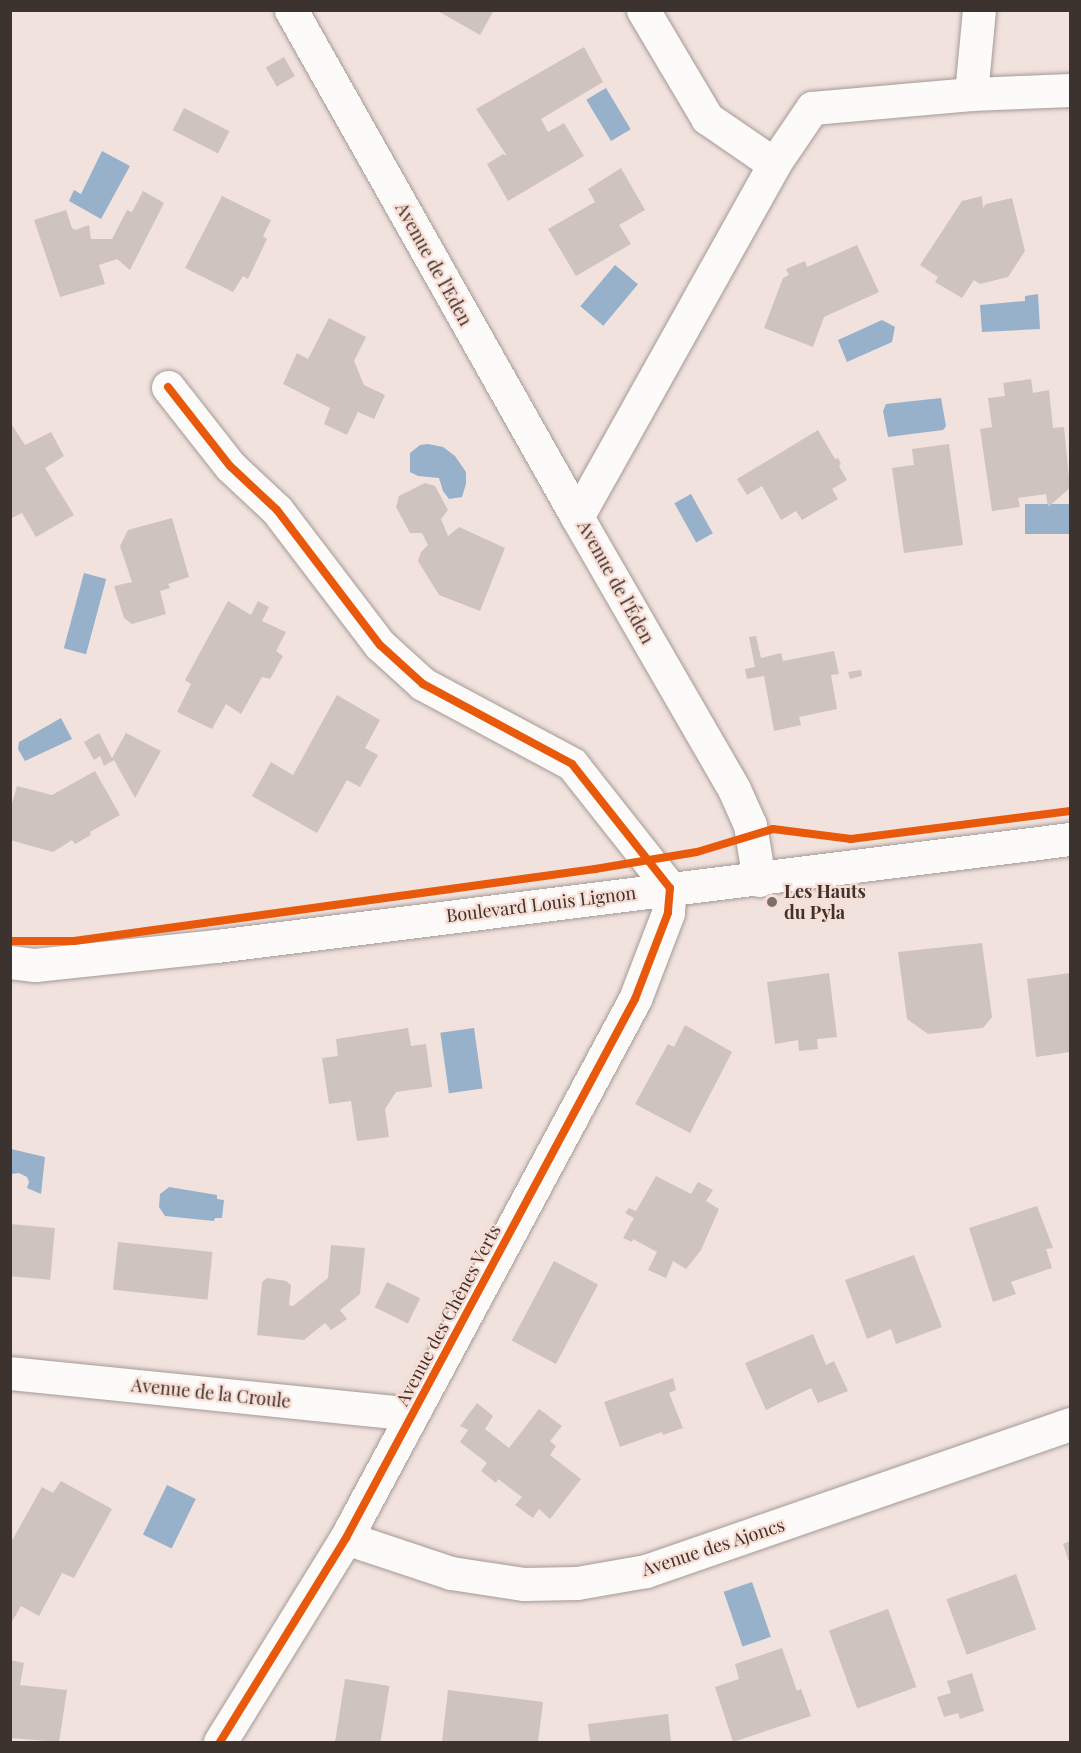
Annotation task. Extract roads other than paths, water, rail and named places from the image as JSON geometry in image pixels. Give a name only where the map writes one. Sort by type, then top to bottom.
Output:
[{"type":"street","name":"Avenue de l'Eden","points":[[291,10],[577,518]]},
{"type":"street","points":[[642,10],[707,117],[774,164]]},
{"type":"street","points":[[971,94],[980,10]]},
{"type":"street","name":"Avenue de l'Éden","points":[[759,880],[750,825],[734,789],[577,518],[774,164],[812,108],[971,94],[1071,90]]},
{"type":"street","points":[[168,387],[230,466],[277,510],[380,645],[423,684],[572,764],[670,888]]},
{"type":"street","name":"Boulevard Louis Lignon","points":[[10,962],[34,965],[217,946],[670,888],[759,880],[1071,839]]},
{"type":"street","name":"Avenue des Chênes Verts","points":[[220,1743],[346,1538],[635,999],[668,913],[670,888]]},
{"type":"street","name":"Avenue de la Croule","points":[[10,1373],[412,1414]]},
{"type":"street","name":"Avenue des Ajoncs","points":[[346,1538],[451,1573],[524,1584],[577,1583],[646,1571],[1071,1424]]},
{"type":"water","points":[[606,88],[631,129],[611,141],[586,100]]},
{"type":"water","points":[[102,151],[130,166],[101,219],[69,201],[74,190],[81,194]]},
{"type":"water","points":[[615,265],[638,284],[603,326],[580,306]]},
{"type":"water","points":[[1038,294],[1040,329],[982,332],[980,305],[1025,301],[1025,296]]},
{"type":"water","points":[[882,320],[895,327],[892,342],[847,362],[838,340]]},
{"type":"water","points":[[941,398],[946,426],[943,430],[888,437],[883,411],[886,404]]},
{"type":"water","points":[[420,445],[443,447],[455,456],[466,472],[466,484],[462,497],[449,499],[443,491],[439,478],[418,476],[410,472],[410,453]]},
{"type":"water","points":[[691,494],[713,533],[696,543],[674,503]]},
{"type":"water","points":[[1025,504],[1070,504],[1070,534],[1025,534]]},
{"type":"water","points":[[84,573],[106,579],[86,654],[64,648]]},
{"type":"water","points":[[61,718],[72,739],[25,761],[18,749],[19,742]]},
{"type":"water","points":[[474,1028],[482,1088],[449,1093],[440,1033]]},
{"type":"water","points":[[11,1149],[45,1157],[41,1194],[27,1188],[29,1182],[27,1177],[19,1173],[11,1174]]},
{"type":"water","points":[[169,1187],[217,1195],[217,1199],[224,1200],[222,1218],[215,1218],[214,1221],[165,1216],[159,1207],[160,1194]]},
{"type":"water","points":[[167,1485],[196,1499],[172,1548],[143,1534]]},
{"type":"water","points":[[752,1582],[771,1637],[743,1647],[724,1592]]},
{"type":"place","name":"Les Hauts du Pyla","points":[[772,902]]}]
